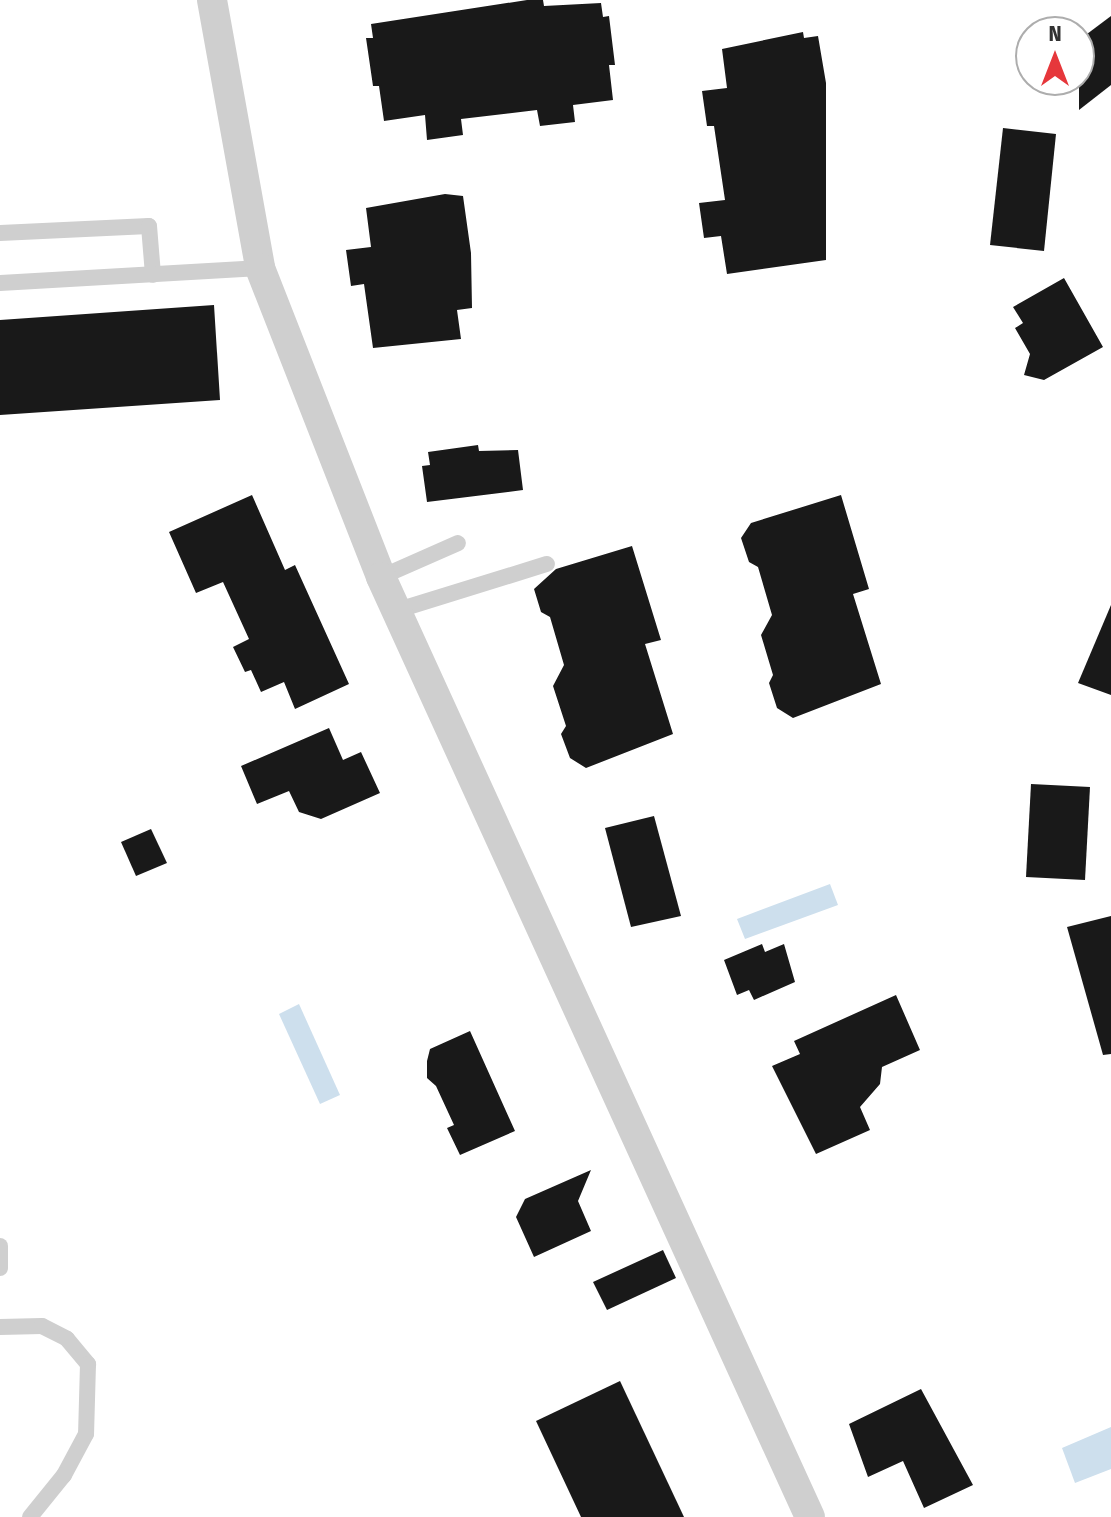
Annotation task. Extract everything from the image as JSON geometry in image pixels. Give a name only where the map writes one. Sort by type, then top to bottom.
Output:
[{"type":"street","points":[[212,0],[260,268],[381,577],[810,1517]]},
{"type":"lane","points":[[0,233],[149,226],[153,275]]},
{"type":"lane","points":[[0,283],[260,268]]},
{"type":"lane","points":[[381,577],[458,543]]},
{"type":"lane","points":[[395,611],[547,564]]},
{"type":"lane","points":[[0,1246],[0,1268]]},
{"type":"lane","points":[[0,1327],[42,1326],[67,1339],[88,1364],[86,1434],[64,1475],[30,1517]]},
{"type":"water","points":[[830,884],[838,905],[745,939],[737,919]]},
{"type":"water","points":[[299,1004],[340,1095],[320,1104],[279,1014]]},
{"type":"water","points":[[1111,1427],[1111,1469],[1075,1483],[1062,1448]]},
{"type":"building","points":[[543,0],[544,6],[601,3],[603,17],[609,16],[615,65],[609,65],[613,100],[573,105],[575,122],[540,126],[537,110],[461,119],[463,135],[427,140],[425,115],[384,121],[379,86],[373,86],[366,38],[373,38],[371,24]]},
{"type":"building","points":[[1111,16],[1111,85],[1079,110],[1079,96],[1095,96],[1095,28]]},
{"type":"building","points":[[803,32],[804,38],[818,36],[826,83],[826,260],[727,274],[721,236],[704,238],[699,203],[725,200],[714,126],[707,126],[702,91],[727,88],[722,49]]},
{"type":"building","points":[[1003,128],[1056,134],[1044,251],[990,245]]},
{"type":"building","points":[[445,194],[463,196],[471,253],[472,308],[457,310],[461,339],[373,348],[364,284],[351,286],[346,250],[371,247],[366,208]]},
{"type":"building","points":[[1064,278],[1103,347],[1044,380],[1024,375],[1030,354],[1015,328],[1023,323],[1013,307]]},
{"type":"building","points":[[214,305],[220,400],[0,415],[0,320]]},
{"type":"building","points":[[478,445],[479,451],[518,450],[523,490],[427,502],[422,466],[430,465],[428,452]]},
{"type":"building","points":[[252,495],[285,570],[295,565],[349,684],[295,709],[284,682],[261,692],[251,670],[245,672],[233,647],[249,639],[223,582],[196,593],[169,532]]},
{"type":"building","points":[[841,495],[869,589],[853,594],[881,684],[793,718],[777,708],[769,683],[773,675],[761,635],[772,615],[758,567],[749,562],[741,538],[751,523]]},
{"type":"building","points":[[632,546],[661,640],[645,644],[673,734],[586,768],[570,758],[561,734],[566,726],[553,686],[564,665],[550,617],[541,612],[534,589],[556,569]]},
{"type":"building","points":[[1111,605],[1111,695],[1078,683]]},
{"type":"building","points":[[329,728],[343,760],[361,752],[380,793],[321,819],[299,812],[289,791],[257,804],[241,766]]},
{"type":"building","points":[[1031,784],[1090,787],[1085,880],[1026,877]]},
{"type":"building","points":[[654,816],[681,916],[631,927],[605,828]]},
{"type":"building","points":[[151,829],[167,863],[136,876],[121,842]]},
{"type":"building","points":[[1111,916],[1111,1054],[1103,1055],[1067,927]]},
{"type":"building","points":[[762,944],[765,952],[784,944],[795,982],[754,1000],[749,990],[737,995],[724,960]]},
{"type":"building","points":[[896,995],[920,1050],[882,1067],[880,1084],[860,1107],[870,1130],[816,1154],[772,1066],[800,1054],[794,1041]]},
{"type":"building","points":[[470,1031],[515,1131],[460,1155],[447,1128],[454,1125],[436,1086],[427,1078],[427,1061],[430,1049]]},
{"type":"building","points":[[591,1170],[578,1201],[591,1231],[534,1257],[516,1217],[525,1199]]},
{"type":"building","points":[[663,1250],[676,1278],[607,1310],[593,1282]]},
{"type":"building","points":[[620,1381],[684,1517],[581,1517],[536,1421]]},
{"type":"building","points":[[921,1389],[973,1485],[924,1508],[903,1461],[868,1477],[849,1424]]}]
